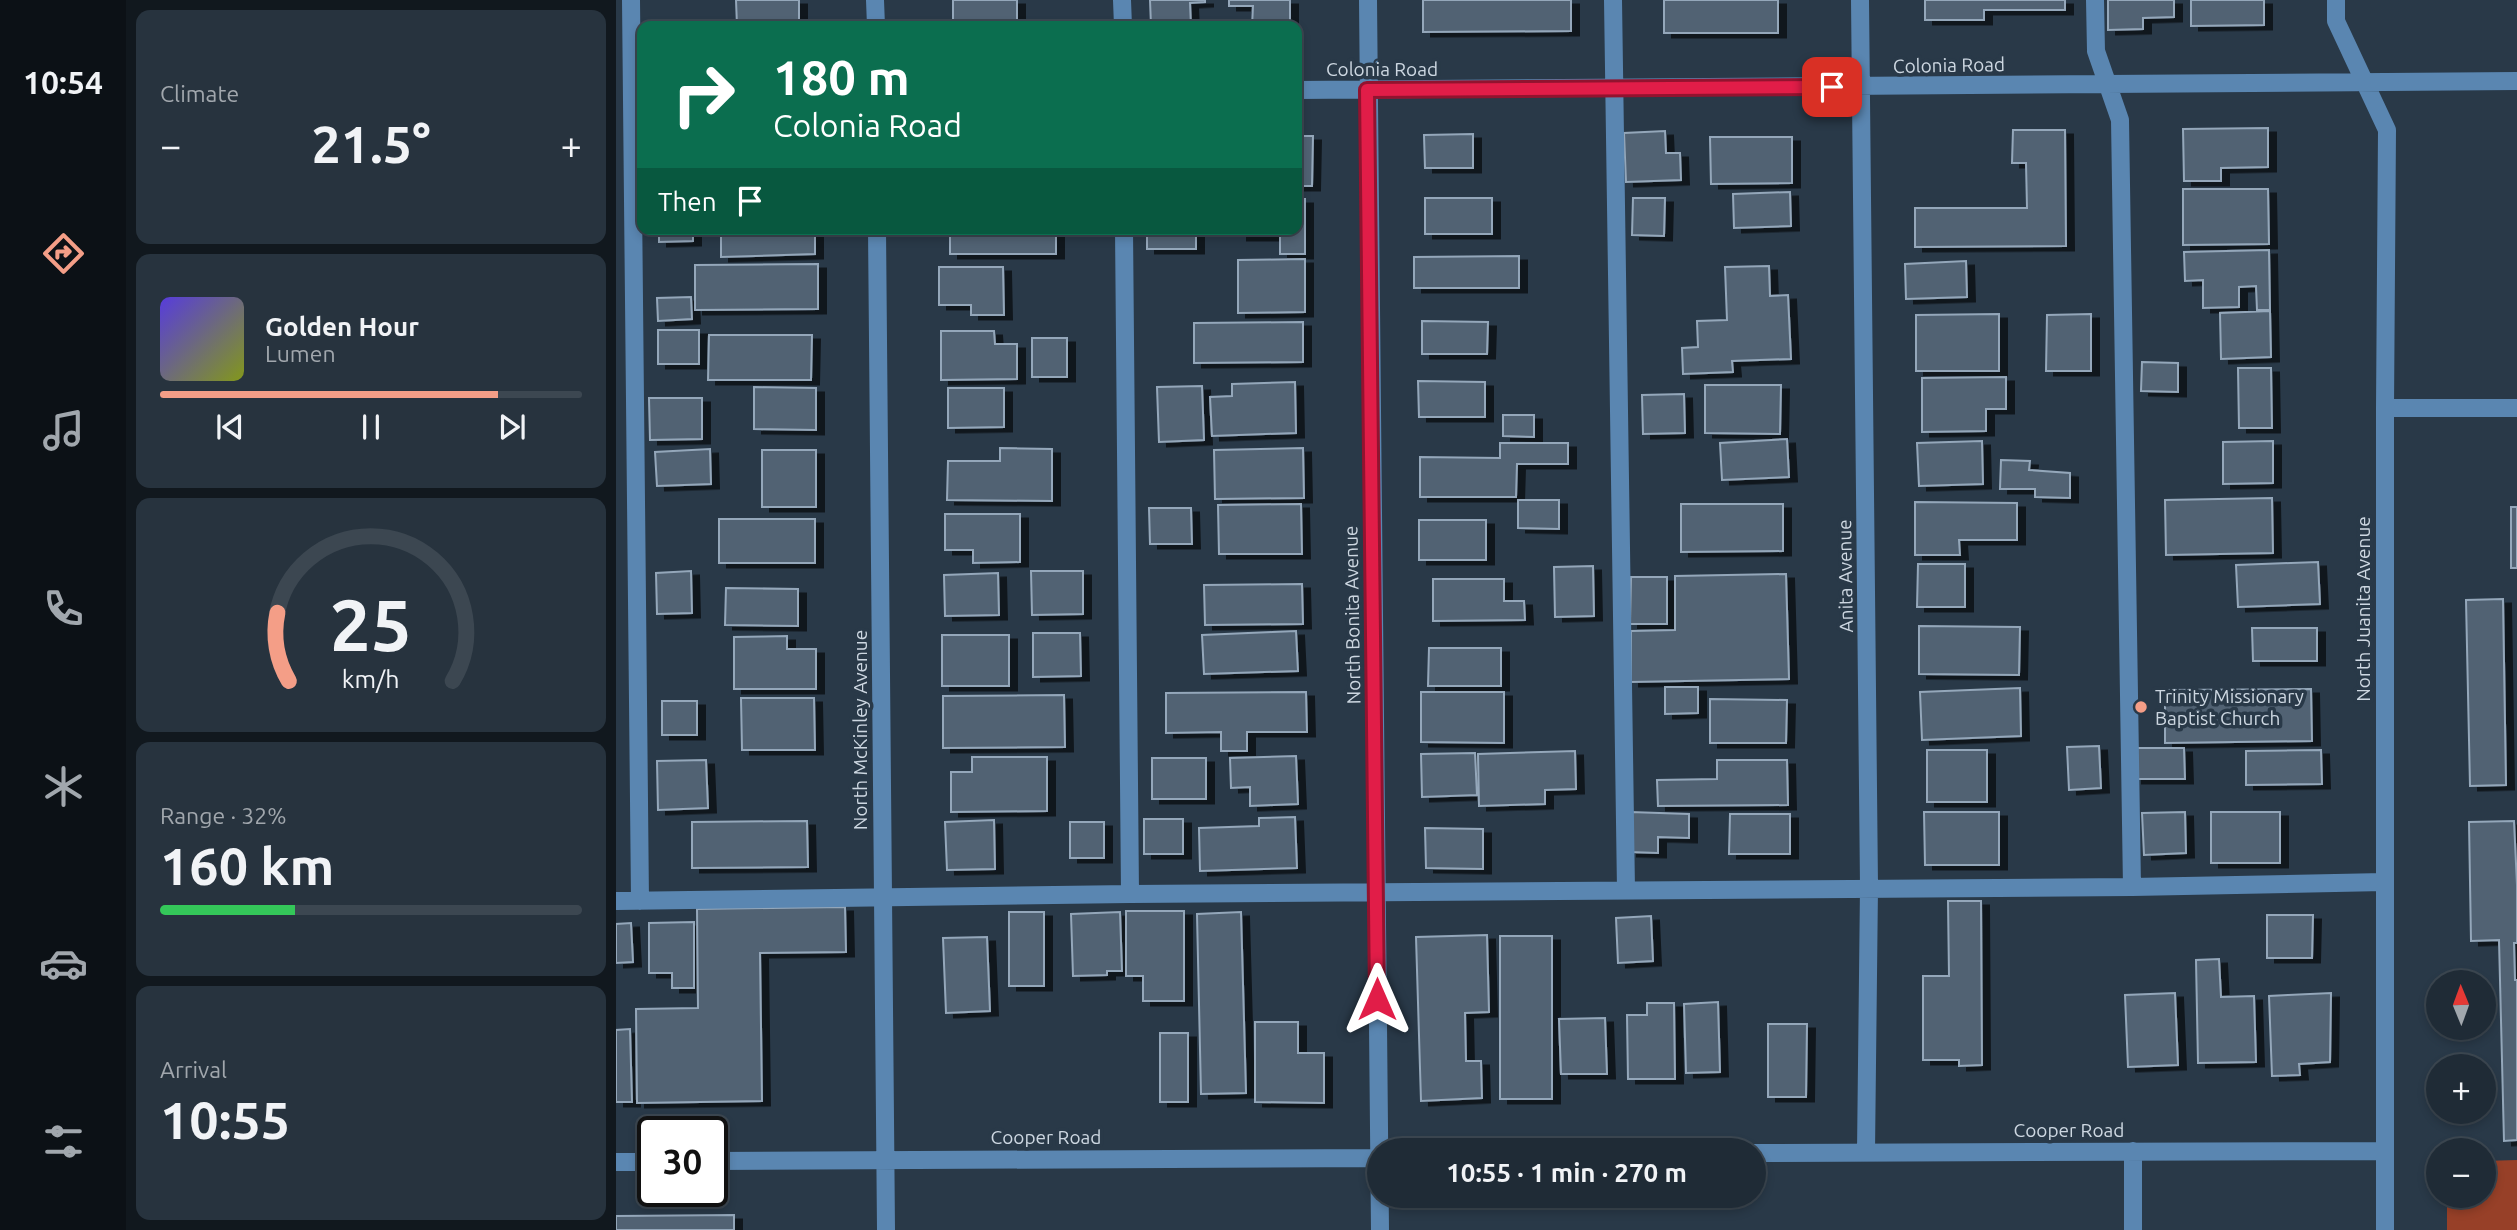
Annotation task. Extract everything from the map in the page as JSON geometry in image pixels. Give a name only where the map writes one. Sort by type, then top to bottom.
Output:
[{"type":"street","points":[[631,0],[640,901]]},
{"type":"street","points":[[875,0],[876,21]]},
{"type":"street","points":[[1122,0],[1123,21]]},
{"type":"street","name":"North Bonita Avenue","points":[[1368,0],[1378,1138]]},
{"type":"street","points":[[1613,0],[1626,890]]},
{"type":"street","name":"Anita Avenue","points":[[1860,0],[1870,887],[1866,1152]]},
{"type":"street","points":[[2095,0],[2096,51],[2120,120],[2132,887]]},
{"type":"street","name":"North Juanita Avenue","points":[[2336,0],[2336,21],[2366,80],[2387,130],[2385,1230]]},
{"type":"street","name":"Colonia Road","points":[[1302,90],[2517,80]]},
{"type":"street","name":"North McKinley Avenue","points":[[877,235],[886,1230]]},
{"type":"street","points":[[1124,235],[1130,894]]},
{"type":"street","points":[[2385,408],[2517,408]]},
{"type":"street","points":[[616,901],[1870,887],[2132,887],[2384,881]]},
{"type":"street","points":[[2133,1151],[2133,1230]]},
{"type":"street","name":"Cooper Road","points":[[1766,1153],[2385,1151]]},
{"type":"street","name":"Cooper Road","points":[[728,1161],[1367,1158]]},
{"type":"street","points":[[616,1162],[637,1162]]},
{"type":"street","name":"North Bonita Avenue","points":[[1379,1208],[1380,1230]]},
{"type":"shaded area","points":[[2517,1160],[2517,1230],[2447,1230],[2447,1208],[2496,1208],[2496,1161]]},
{"type":"building","points":[[736,0],[799,0],[799,21],[737,21]]},
{"type":"building","points":[[953,0],[1017,0],[1017,21],[953,21]]},
{"type":"building","points":[[1150,0],[1205,0],[1190,3],[1191,21],[1151,21]]},
{"type":"building","points":[[1229,0],[1290,0],[1290,21],[1252,21],[1253,6],[1229,6]]},
{"type":"building","points":[[1423,0],[1571,0],[1571,31],[1423,32]]},
{"type":"building","points":[[1664,0],[1778,0],[1778,33],[1664,33]]},
{"type":"building","points":[[1925,0],[2065,0],[2065,10],[1984,10],[1984,20],[1925,20]]},
{"type":"building","points":[[2108,0],[2174,0],[2174,17],[2143,18],[2143,29],[2108,30]]},
{"type":"building","points":[[2191,0],[2264,0],[2264,25],[2191,26]]},
{"type":"building","points":[[2268,128],[2268,167],[2221,168],[2221,181],[2184,181],[2183,129]]},
{"type":"building","points":[[2013,130],[2065,130],[2066,246],[1915,247],[1915,208],[2027,208],[2026,163],[2012,163]]},
{"type":"building","points":[[1665,131],[1666,153],[1680,153],[1681,180],[1626,182],[1624,133]]},
{"type":"building","points":[[1473,134],[1473,168],[1425,168],[1424,135]]},
{"type":"building","points":[[1302,136],[1313,136],[1312,186],[1302,186]]},
{"type":"building","points":[[1710,137],[1792,137],[1792,183],[1711,184]]},
{"type":"building","points":[[2183,189],[2268,189],[2269,244],[2183,245]]},
{"type":"building","points":[[1790,192],[1791,226],[1734,228],[1733,194]]},
{"type":"building","points":[[1425,198],[1492,198],[1492,234],[1425,234]]},
{"type":"building","points":[[1633,198],[1665,198],[1664,236],[1632,235]]},
{"type":"building","points":[[1302,199],[1305,199],[1305,254],[1280,254],[1280,236],[1239,236],[1302,235]]},
{"type":"building","points":[[659,235],[693,235],[693,241],[659,242]]},
{"type":"building","points":[[721,235],[815,235],[815,254],[721,257]]},
{"type":"building","points":[[950,235],[1056,235],[1056,254],[950,254]]},
{"type":"building","points":[[1147,235],[1196,235],[1196,249],[1147,249]]},
{"type":"building","points":[[2269,250],[2270,310],[2257,310],[2256,286],[2239,287],[2239,307],[2203,308],[2203,280],[2185,281],[2184,252]]},
{"type":"building","points":[[1519,256],[1519,288],[1414,288],[1414,257]]},
{"type":"building","points":[[1305,259],[1305,312],[1238,313],[1238,260]]},
{"type":"building","points":[[1966,261],[1967,297],[1906,299],[1905,264]]},
{"type":"building","points":[[818,264],[818,309],[695,310],[695,265]]},
{"type":"building","points":[[1769,266],[1770,296],[1788,295],[1791,359],[1732,361],[1733,372],[1683,374],[1682,348],[1698,347],[1697,321],[1727,320],[1725,267]]},
{"type":"building","points":[[939,267],[1003,267],[1004,315],[971,315],[971,305],[939,305]]},
{"type":"building","points":[[691,297],[692,319],[658,321],[657,298]]},
{"type":"building","points":[[2270,311],[2271,357],[2221,359],[2220,313]]},
{"type":"building","points":[[1999,314],[1999,371],[1916,371],[1916,315]]},
{"type":"building","points":[[2091,314],[2091,371],[2046,371],[2047,315]]},
{"type":"building","points":[[1422,321],[1488,322],[1487,354],[1422,354]]},
{"type":"building","points":[[1303,322],[1303,362],[1194,363],[1194,323]]},
{"type":"building","points":[[658,330],[699,330],[699,364],[658,364]]},
{"type":"building","points":[[941,331],[994,331],[995,344],[1017,344],[1017,379],[941,380]]},
{"type":"building","points":[[709,335],[812,335],[811,380],[708,380]]},
{"type":"building","points":[[1032,338],[1067,338],[1067,377],[1032,377]]},
{"type":"building","points":[[2142,362],[2178,363],[2178,392],[2141,391]]},
{"type":"building","points":[[2238,368],[2271,368],[2272,428],[2239,428]]},
{"type":"building","points":[[2006,377],[2006,409],[1986,409],[1986,431],[1922,432],[1922,378]]},
{"type":"building","points":[[1418,381],[1485,382],[1485,417],[1419,417]]},
{"type":"building","points":[[1295,382],[1296,433],[1212,436],[1210,397],[1232,396],[1232,384]]},
{"type":"building","points":[[1705,385],[1781,385],[1780,434],[1705,433]]},
{"type":"building","points":[[1202,386],[1204,440],[1159,442],[1157,387]]},
{"type":"building","points":[[754,387],[816,388],[816,430],[754,429]]},
{"type":"building","points":[[948,388],[1004,388],[1004,427],[948,428]]},
{"type":"building","points":[[1684,394],[1685,433],[1643,434],[1642,395]]},
{"type":"building","points":[[649,398],[702,398],[702,439],[650,440]]},
{"type":"building","points":[[1503,415],[1534,415],[1534,437],[1503,436]]},
{"type":"building","points":[[1787,439],[1789,477],[1722,480],[1720,443]]},
{"type":"building","points":[[1982,441],[1983,484],[1919,486],[1917,443]]},
{"type":"building","points":[[2273,441],[2273,483],[2223,484],[2223,442]]},
{"type":"building","points":[[1500,443],[1568,443],[1568,464],[1517,464],[1516,497],[1420,497],[1420,457],[1500,458]]},
{"type":"building","points":[[1000,448],[1052,449],[1052,501],[947,500],[948,461],[1000,461]]},
{"type":"building","points":[[1303,448],[1304,498],[1215,499],[1214,450]]},
{"type":"building","points":[[710,449],[711,484],[657,486],[655,452]]},
{"type":"building","points":[[762,450],[816,450],[816,507],[762,507]]},
{"type":"building","points":[[2001,460],[2030,461],[2029,470],[2070,473],[2070,498],[2035,497],[2035,489],[2000,489]]},
{"type":"building","points":[[2272,498],[2273,553],[2166,555],[2165,500]]},
{"type":"building","points":[[1518,500],[1559,500],[1559,529],[1518,528]]},
{"type":"building","points":[[1915,502],[2017,503],[2017,540],[1959,540],[1960,555],[1915,555]]},
{"type":"building","points":[[1301,504],[1302,554],[1219,554],[1218,505]]},
{"type":"building","points":[[1681,504],[1783,504],[1783,551],[1681,552]]},
{"type":"building","points":[[2511,507],[2517,507],[2517,568],[2511,568]]},
{"type":"building","points":[[1149,508],[1191,508],[1192,544],[1150,544]]},
{"type":"building","points":[[945,514],[1020,514],[1020,562],[973,563],[973,550],[945,550]]},
{"type":"building","points":[[719,519],[815,519],[815,563],[719,563]]},
{"type":"building","points":[[1419,520],[1486,520],[1486,560],[1419,560]]},
{"type":"building","points":[[2318,562],[2320,604],[2238,607],[2236,565]]},
{"type":"building","points":[[1918,564],[1965,564],[1965,607],[1917,607]]},
{"type":"building","points":[[1593,566],[1594,616],[1555,617],[1554,567]]},
{"type":"building","points":[[691,571],[692,613],[657,614],[656,573]]},
{"type":"building","points":[[1031,571],[1083,571],[1083,614],[1032,615]]},
{"type":"building","points":[[998,573],[999,615],[945,616],[944,575]]},
{"type":"building","points":[[1786,574],[1789,679],[1631,682],[1631,631],[1675,630],[1675,576]]},
{"type":"building","points":[[1631,577],[1667,577],[1667,624],[1630,624]]},
{"type":"building","points":[[1433,579],[1504,579],[1504,601],[1524,601],[1525,620],[1433,621]]},
{"type":"building","points":[[1302,584],[1303,624],[1205,625],[1204,585]]},
{"type":"building","points":[[726,588],[798,589],[798,626],[725,625]]},
{"type":"building","points":[[2503,599],[2506,785],[2470,786],[2466,600]]},
{"type":"building","points":[[1919,626],[2020,627],[2019,675],[1919,674]]},
{"type":"building","points":[[2252,628],[2317,628],[2317,661],[2253,661]]},
{"type":"building","points":[[1296,631],[1298,671],[1204,674],[1202,635]]},
{"type":"building","points":[[1033,633],[1080,633],[1081,676],[1033,677]]},
{"type":"building","points":[[942,635],[1009,635],[1009,686],[942,686]]},
{"type":"building","points":[[787,636],[787,649],[816,649],[816,689],[734,689],[734,637]]},
{"type":"building","points":[[1429,648],[1501,648],[1501,686],[1428,686]]},
{"type":"building","points":[[1665,687],[1698,687],[1698,713],[1665,714]]},
{"type":"building","points":[[2020,688],[2021,736],[1922,740],[1920,692]]},
{"type":"building","points":[[2311,689],[2312,741],[2165,743],[2165,690]]},
{"type":"building","points":[[1306,692],[1307,732],[1247,732],[1247,751],[1221,751],[1221,732],[1166,733],[1166,693]]},
{"type":"building","points":[[1421,692],[1504,692],[1504,743],[1421,742]]},
{"type":"building","points":[[1064,695],[1065,747],[943,748],[943,696]]},
{"type":"building","points":[[741,698],[814,698],[815,750],[742,750]]},
{"type":"building","points":[[1710,699],[1787,700],[1786,743],[1710,743]]},
{"type":"building","points":[[662,701],[697,701],[697,735],[662,735]]},
{"type":"building","points":[[2099,746],[2101,788],[2069,790],[2067,747]]},
{"type":"building","points":[[2134,748],[2184,748],[2185,779],[2134,779]]},
{"type":"building","points":[[1927,750],[1987,750],[1987,802],[1927,802]]},
{"type":"building","points":[[2321,750],[2322,784],[2246,785],[2246,751]]},
{"type":"building","points":[[1575,751],[1576,789],[1545,790],[1545,804],[1479,806],[1478,754]]},
{"type":"building","points":[[1475,753],[1477,795],[1422,797],[1421,754]]},
{"type":"building","points":[[1296,756],[1298,804],[1250,806],[1250,787],[1231,788],[1230,758]]},
{"type":"building","points":[[972,757],[1047,757],[1047,811],[951,812],[951,772],[972,772]]},
{"type":"building","points":[[1152,758],[1206,758],[1206,799],[1152,799]]},
{"type":"building","points":[[706,760],[708,808],[658,810],[657,761]]},
{"type":"building","points":[[1717,760],[1787,760],[1788,805],[1658,806],[1657,780],[1717,779]]},
{"type":"building","points":[[1630,812],[1689,814],[1689,838],[1658,837],[1658,853],[1629,852]]},
{"type":"building","points":[[1924,812],[1999,812],[1999,865],[1925,865]]},
{"type":"building","points":[[2185,812],[2186,853],[2144,855],[2142,813]]},
{"type":"building","points":[[2211,812],[2280,812],[2280,863],[2211,863]]},
{"type":"building","points":[[1730,814],[1790,814],[1790,854],[1729,854]]},
{"type":"building","points":[[1295,817],[1297,868],[1200,871],[1199,828],[1259,826],[1259,818]]},
{"type":"building","points":[[1144,819],[1183,819],[1183,854],[1144,854]]},
{"type":"building","points":[[994,820],[995,869],[947,870],[945,822]]},
{"type":"building","points":[[807,821],[808,867],[692,868],[692,822]]},
{"type":"building","points":[[2514,821],[2517,885],[2517,943],[2514,943],[2517,980],[2517,1140],[2504,1141],[2499,940],[2471,941],[2469,822]]},
{"type":"building","points":[[1070,822],[1104,822],[1104,858],[1070,858]]},
{"type":"building","points":[[1425,828],[1483,829],[1483,869],[1426,868]]},
{"type":"building","points":[[1948,901],[1981,901],[1982,1065],[1959,1066],[1959,1060],[1923,1060],[1923,976],[1949,976]]},
{"type":"building","points":[[845,907],[846,952],[760,953],[762,1101],[637,1103],[636,1009],[698,1008],[697,909]]},
{"type":"building","points":[[1126,911],[1184,911],[1184,1001],[1143,1001],[1143,976],[1126,976]]},
{"type":"building","points":[[1009,912],[1044,912],[1044,986],[1009,986]]},
{"type":"building","points":[[1120,912],[1122,971],[1107,971],[1107,975],[1073,976],[1071,914]]},
{"type":"building","points":[[1241,912],[1246,1093],[1201,1094],[1197,914]]},
{"type":"building","points":[[2267,915],[2313,915],[2312,958],[2267,958]]},
{"type":"building","points":[[1651,916],[1653,961],[1618,963],[1616,918]]},
{"type":"building","points":[[694,922],[694,988],[672,988],[672,973],[649,973],[649,923]]},
{"type":"building","points":[[631,923],[633,962],[616,963],[616,924]]},
{"type":"building","points":[[1487,935],[1489,1012],[1465,1013],[1466,1061],[1481,1061],[1482,1098],[1421,1101],[1416,937]]},
{"type":"building","points":[[1500,936],[1552,936],[1552,1099],[1500,1099]]},
{"type":"building","points":[[987,937],[990,1011],[946,1013],[943,938]]},
{"type":"building","points":[[2219,959],[2221,997],[2254,996],[2256,1062],[2198,1063],[2196,960]]},
{"type":"building","points":[[2175,993],[2178,1065],[2128,1067],[2125,995]]},
{"type":"building","points":[[2331,993],[2330,1062],[2299,1064],[2300,1075],[2272,1076],[2269,996]]},
{"type":"building","points":[[1718,1002],[1720,1072],[1686,1073],[1684,1004]]},
{"type":"building","points":[[1647,1003],[1674,1003],[1675,1079],[1628,1079],[1627,1015],[1647,1015]]},
{"type":"building","points":[[1605,1018],[1607,1074],[1561,1074],[1559,1019]]},
{"type":"building","points":[[1255,1022],[1298,1022],[1298,1053],[1324,1053],[1324,1103],[1255,1102]]},
{"type":"building","points":[[1768,1024],[1807,1024],[1806,1097],[1768,1097]]},
{"type":"building","points":[[630,1029],[632,1102],[616,1102],[616,1030]]},
{"type":"building","points":[[1160,1033],[1188,1033],[1188,1102],[1160,1102]]},
{"type":"building","points":[[734,1215],[734,1230],[616,1230],[616,1216]]},
{"type":"place","name":"Trinity Missionary Baptist Church","points":[[2141,707]]},
{"type":"route","points":[[1377,999],[1367,90],[1832,87]]}]
